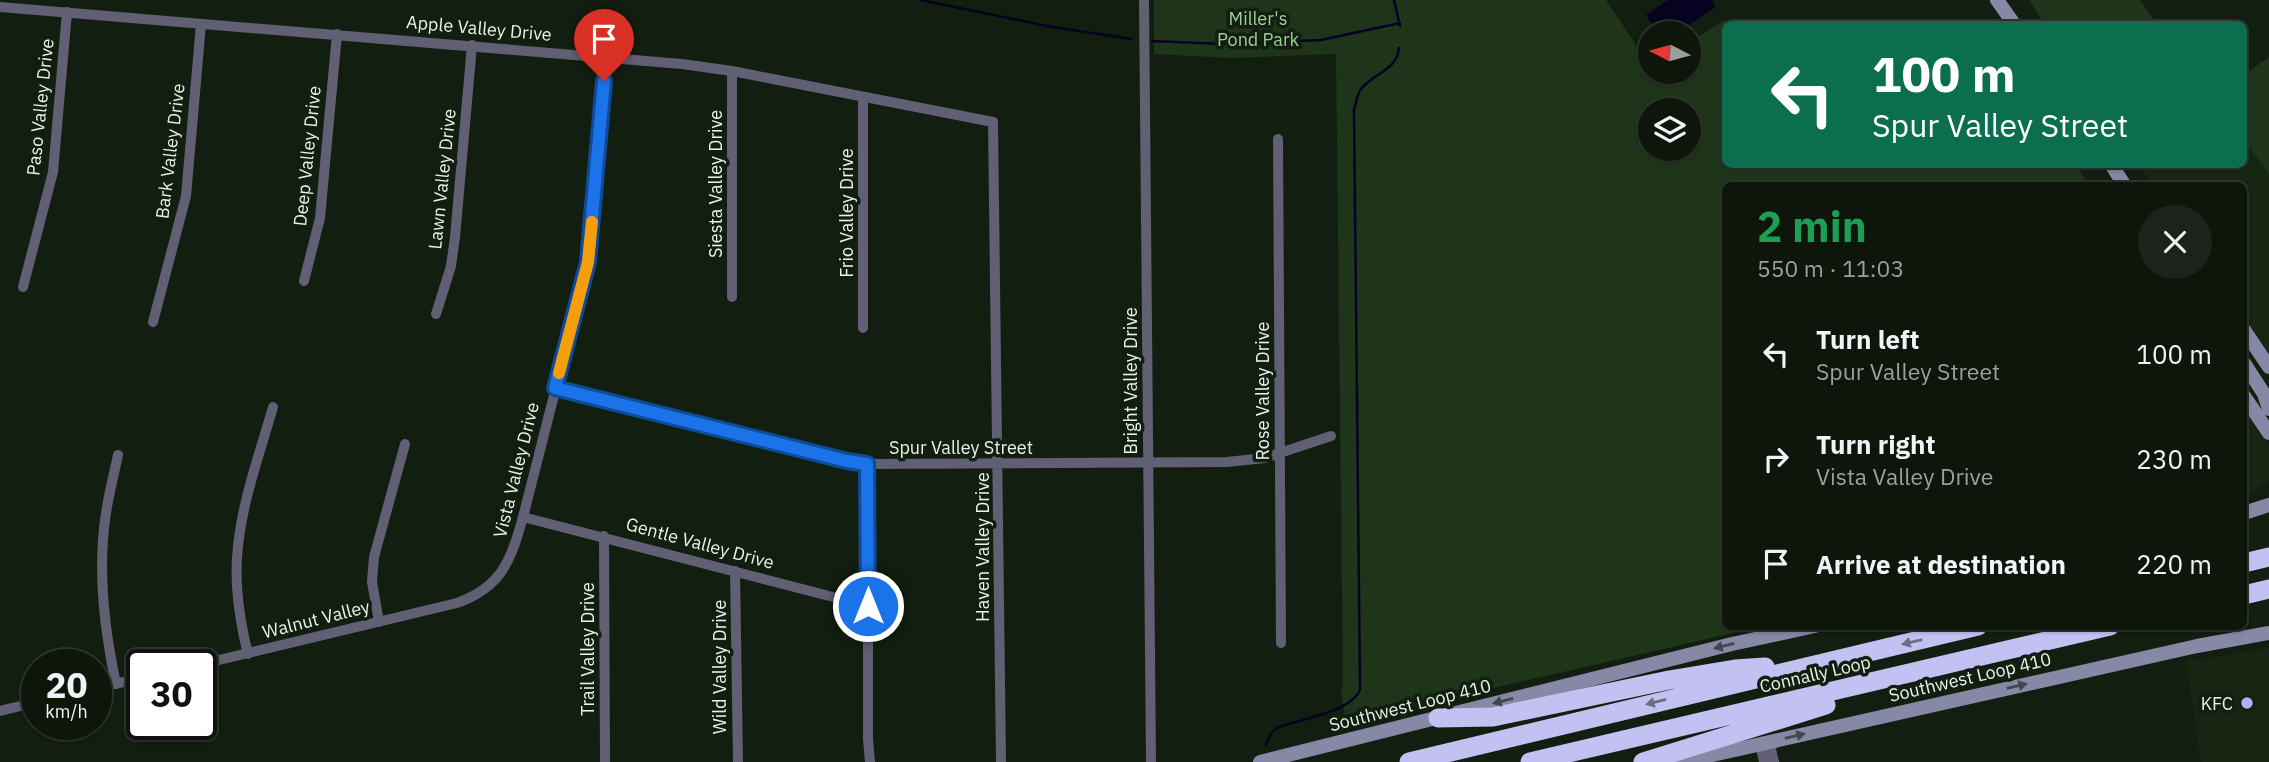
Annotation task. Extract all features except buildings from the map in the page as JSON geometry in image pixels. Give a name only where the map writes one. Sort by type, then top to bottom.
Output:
[{"type":"highway","points":[[2247,563],[2269,557]]},
{"type":"highway","points":[[2247,594],[2269,589]]},
{"type":"highway","name":"Connally Loop","points":[[1409,762],[1961,630]]},
{"type":"highway","name":"Connally Loop","points":[[1530,762],[2093,630]]},
{"type":"highway","points":[[1438,718],[1493,717],[1735,668],[1818,664]]},
{"type":"highway","points":[[1643,762],[1882,688],[1922,671]]},
{"type":"main road","points":[[1997,0],[2012,21]]},
{"type":"main road","points":[[2247,334],[2269,367]]},
{"type":"main road","points":[[2247,367],[2267,395],[2269,409]]},
{"type":"main road","points":[[2247,400],[2269,433]]},
{"type":"main road","points":[[2247,512],[2269,505]]},
{"type":"main road","name":"Southwest Loop 410","points":[[1260,762],[1797,630]]},
{"type":"main road","name":"Southwest Loop 410","points":[[1681,762],[2197,646],[2269,633]]},
{"type":"street","name":"Bright Valley Drive","points":[[1144,0],[1151,762]]},
{"type":"street","name":"Apple Valley Drive","points":[[0,7],[606,56],[732,71],[993,122]]},
{"type":"street","name":"Paso Valley Drive","points":[[23,287],[53,172],[68,12]]},
{"type":"street","name":"Bark Valley Drive","points":[[153,322],[186,196],[201,24]]},
{"type":"street","name":"Deep Valley Drive","points":[[304,281],[320,218],[337,34]]},
{"type":"street","name":"Lawn Valley Drive","points":[[436,314],[451,266],[455,237],[472,45]]},
{"type":"street","name":"Vista Valley Drive","points":[[443,606],[472,597],[496,579],[514,550],[588,262],[606,56]]},
{"type":"street","name":"Siesta Valley Drive","points":[[732,71],[732,297]]},
{"type":"street","name":"Frio Valley Drive","points":[[863,97],[863,328]]},
{"type":"street","name":"Haven Valley Drive","points":[[993,122],[999,465],[1000,762]]},
{"type":"street","name":"Rose Valley Drive","points":[[1278,139],[1281,643]]},
{"type":"street","name":"Spur Valley Street","points":[[555,388],[867,464],[1248,461],[1331,436]]},
{"type":"street","points":[[248,654],[240,612],[237,557],[246,502],[273,407]]},
{"type":"street","points":[[379,622],[372,582],[374,557],[405,444]]},
{"type":"street","points":[[116,684],[103,607],[102,563],[106,514],[118,455]]},
{"type":"street","points":[[867,464],[870,762]]},
{"type":"street","name":"Gentle Valley Drive","points":[[523,517],[868,606]]},
{"type":"street","name":"Trail Valley Drive","points":[[604,536],[606,762]]},
{"type":"street","name":"Wild Valley Drive","points":[[735,571],[738,762]]},
{"type":"street","name":"Walnut Valley","points":[[217,661],[443,606]]},
{"type":"street","points":[[112,685],[126,682]]},
{"type":"street","points":[[0,710],[21,705]]},
{"type":"street","points":[[1764,742],[1764,762]]},
{"type":"street","points":[[1764,742],[1774,762]]},
{"type":"shaded area","points":[[1668,0],[1712,0],[1716,7],[1695,21],[1650,21],[1646,15]]},
{"type":"shaded area","points":[[2247,144],[2269,174],[2269,355],[2247,322],[2247,182],[2151,182],[2141,168],[2247,168]]},
{"type":"shaded area","points":[[2247,412],[2269,445],[2269,479],[2247,496]]},
{"type":"shaded area","points":[[2269,648],[2269,762],[2201,762],[2186,661]]},
{"type":"green space","name":"Miller's Pond Park","points":[[1154,0],[1606,0],[1638,48],[1638,84],[1701,84],[1701,35],[1722,21],[1722,168],[2077,168],[2088,182],[1722,182],[1722,630],[1746,630],[1346,722],[1341,692],[1336,54],[1230,58],[1154,54]]},
{"type":"green space","points":[[2029,0],[2140,0],[2155,21],[2043,21]]},
{"type":"green space","points":[[2269,57],[2269,174],[2247,144],[2247,73]]},
{"type":"waterway","points":[[921,0],[1052,27],[1132,39]]},
{"type":"waterway","points":[[1394,0],[1400,26]]},
{"type":"waterway","points":[[1234,44],[1321,40],[1400,23]]},
{"type":"waterway","points":[[1152,41],[1224,44]]},
{"type":"waterway","points":[[1266,745],[1271,733],[1277,728],[1347,704],[1360,689],[1354,110],[1361,89],[1390,66],[1399,48]]},
{"type":"slow traffic","points":[[559,373],[588,262],[592,222]]},
{"type":"place","name":"KFC","points":[[2247,703]]},
{"type":"route","points":[[604,81],[588,262],[555,388],[867,464],[868,606]]}]
